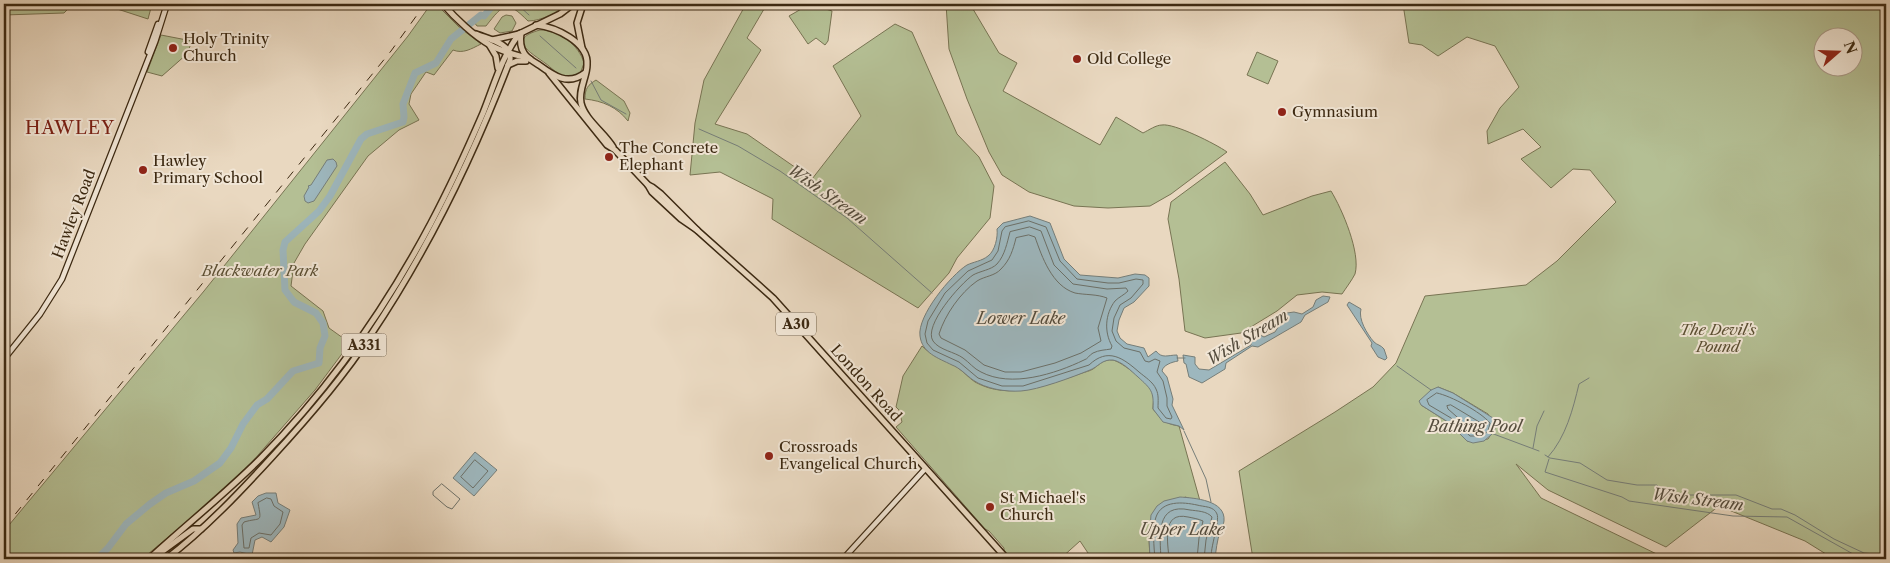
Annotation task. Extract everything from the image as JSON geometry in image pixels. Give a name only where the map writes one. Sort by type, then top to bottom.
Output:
[{"type":"main road","name":"Hawley Road","points":[[4,359],[40,314],[62,279],[155,42],[167,4]]},
{"type":"main road","points":[[442,4],[476,34],[508,52],[532,60]]},
{"type":"main road","points":[[489,42],[520,34],[560,14],[574,4]]},
{"type":"main road","name":"London Road","points":[[584,4],[577,23],[582,49],[588,62],[580,93],[582,106],[615,150]]},
{"type":"main road","points":[[536,25],[560,31],[582,49]]},
{"type":"main road","points":[[520,34],[522,48],[532,60],[549,73],[561,79],[570,80],[585,73]]},
{"type":"main road","name":"A331","points":[[150,559],[215,502],[262,457],[330,378],[363,334],[394,287],[431,223],[473,136],[499,71],[508,52],[520,34]]},
{"type":"main road","points":[[489,42],[497,59],[499,71]]},
{"type":"main road","points":[[508,52],[511,58],[508,66]]},
{"type":"main road","points":[[508,66],[518,60],[532,60]]},
{"type":"main road","name":"A331","points":[[166,559],[201,529],[247,484],[296,430],[369,338],[422,254],[462,176],[485,125],[508,66]]},
{"type":"main road","name":"London Road","points":[[549,73],[591,127],[607,144],[648,185],[661,194],[698,231],[773,298],[1007,559]]},
{"type":"main road","points":[[456,172],[462,176]]},
{"type":"main road","points":[[843,559],[925,469]]},
{"type":"main road","name":"A331","points":[[150,559],[193,529],[201,529]]},
{"type":"green space","points":[[4,4],[73,4],[64,13],[4,15]]},
{"type":"green space","points":[[102,4],[152,4],[148,19]]},
{"type":"green space","name":"Blackwater Park","points":[[431,4],[436,4],[459,27],[481,44],[464,51],[453,50],[434,75],[426,72],[411,94],[409,104],[419,120],[399,130],[368,156],[305,244],[294,263],[291,286],[323,311],[329,328],[350,343],[315,390],[245,470],[213,500],[142,559],[4,559],[4,531],[204,291],[408,36]]},
{"type":"green space","points":[[496,4],[568,4],[544,18],[533,21],[528,21],[515,10],[506,7],[497,13],[486,26],[477,26],[474,22],[485,17]]},
{"type":"green space","points":[[746,4],[767,4],[747,38],[761,50],[715,124],[747,134],[812,179],[861,116],[833,66],[895,24],[912,32],[957,134],[979,157],[994,186],[990,218],[957,258],[949,273],[918,308],[772,219],[773,199],[720,172],[690,175],[695,123],[704,80]]},
{"type":"green space","points":[[810,4],[832,11],[828,41],[825,45],[816,38],[808,44],[789,16]]},
{"type":"green space","points":[[946,4],[970,4],[999,53],[1017,63],[1003,91],[1100,145],[1116,117],[1143,133],[1160,125],[1176,127],[1205,139],[1227,152],[1171,194],[1150,206],[1108,208],[1074,206],[1029,192],[1002,175],[989,152],[949,49]]},
{"type":"green space","name":"The Devil's Pound","points":[[1403,4],[1886,4],[1886,151],[1881,153],[1880,156],[1886,155],[1886,559],[1834,559],[1805,541],[1719,506],[1666,547],[1548,490],[1516,464],[1541,498],[1667,559],[1253,559],[1239,471],[1373,387],[1396,363],[1425,296],[1526,285],[1557,261],[1616,202],[1590,170],[1573,169],[1551,188],[1521,159],[1541,147],[1523,129],[1488,144],[1487,131],[1500,108],[1519,87],[1495,46],[1467,37],[1438,56],[1422,45],[1409,43]],"holes":[[[1438,387],[1453,393],[1488,414],[1495,428],[1488,439],[1467,441],[1448,422],[1421,405]]]},
{"type":"green space","points":[[506,15],[512,16],[516,23],[512,31],[500,33],[494,29],[502,17]]},
{"type":"green space","points":[[540,30],[561,36],[578,50],[584,63],[580,74],[569,76],[559,74],[528,51],[524,46],[524,38]]},
{"type":"green space","points":[[161,35],[192,41],[187,54],[162,76],[147,72]]},
{"type":"green space","points":[[1257,52],[1278,61],[1268,84],[1247,75]]},
{"type":"green space","points":[[596,80],[624,101],[630,113],[628,121],[609,106],[598,101],[585,99],[588,87]]},
{"type":"green space","points":[[1225,162],[1250,194],[1263,215],[1312,196],[1331,191],[1353,243],[1356,265],[1355,274],[1342,294],[1322,292],[1297,295],[1277,311],[1241,333],[1205,338],[1185,331],[1179,279],[1168,219],[1171,202]]},
{"type":"green space","points":[[922,346],[930,353],[957,367],[975,382],[988,388],[1001,390],[1015,391],[1056,382],[1090,370],[1106,360],[1113,360],[1122,364],[1149,386],[1154,400],[1153,409],[1158,416],[1167,422],[1179,426],[1200,501],[1185,497],[1150,527],[1150,559],[1092,559],[1080,541],[1060,559],[1011,559],[1004,552],[1004,548],[985,529],[896,427],[902,422],[899,410],[896,407],[903,376]]},
{"type":"water","points":[[333,159],[337,166],[314,201],[308,203],[305,201],[304,196],[308,186],[311,185],[327,160]]},
{"type":"water","name":"Lower Lake","points":[[1030,216],[1050,223],[1064,259],[1080,275],[1118,278],[1135,274],[1145,275],[1149,278],[1149,286],[1134,302],[1124,308],[1117,331],[1120,338],[1127,344],[1144,348],[1148,357],[1156,351],[1163,356],[1177,355],[1178,361],[1166,365],[1162,371],[1167,377],[1173,399],[1172,405],[1184,430],[1179,426],[1163,422],[1153,409],[1153,398],[1149,388],[1127,367],[1117,361],[1103,362],[1090,370],[1046,386],[1021,391],[1009,391],[990,388],[978,383],[958,368],[927,351],[924,347],[920,336],[924,318],[929,307],[944,287],[960,270],[990,254],[996,244],[997,229],[1003,223]]},
{"type":"water","points":[[1323,296],[1330,297],[1328,302],[1305,315],[1301,322],[1258,347],[1252,346],[1226,363],[1225,369],[1202,383],[1189,377],[1183,355],[1195,357],[1195,364],[1199,369],[1209,370],[1251,345],[1254,335],[1258,334],[1264,337],[1275,332],[1287,313],[1302,314],[1313,307],[1316,300]]},
{"type":"water","points":[[1349,302],[1361,309],[1360,313],[1364,326],[1374,342],[1384,349],[1387,358],[1385,360],[1378,357],[1371,346],[1372,343],[1347,305]]},
{"type":"water","name":"Bathing Pool","points":[[1438,387],[1453,393],[1493,418],[1495,428],[1492,434],[1484,441],[1473,443],[1467,441],[1448,422],[1421,405],[1419,401],[1431,390]]},
{"type":"water","points":[[475,452],[497,470],[474,496],[453,478]]},
{"type":"water","points":[[266,493],[276,493],[278,503],[290,510],[284,527],[271,542],[262,537],[255,540],[252,555],[240,552],[234,553],[233,550],[238,543],[237,524],[241,518],[256,515],[252,502],[258,496]]},
{"type":"water","name":"Upper Lake","points":[[1180,497],[1193,498],[1215,504],[1223,514],[1224,522],[1218,539],[1215,559],[1150,559],[1151,515],[1157,506],[1164,501]]},
{"type":"waterway","points":[[93,559],[100,556],[126,524],[150,504],[166,493],[194,481],[220,463],[231,448],[243,424],[257,405],[267,399],[293,371],[319,363],[320,348],[325,336],[323,323],[316,313],[294,302],[285,290],[283,250],[285,242],[319,211],[330,196],[361,139],[367,134],[403,122],[403,104],[415,73],[436,63],[451,39],[481,15],[484,16],[494,4]]},
{"type":"waterway","name":"Wish Stream","points":[[517,4],[529,15]]},
{"type":"waterway","name":"Wish Stream","points":[[540,36],[576,68]]},
{"type":"waterway","name":"Wish Stream","points":[[591,81],[601,100],[626,114]]},
{"type":"waterway","name":"Wish Stream","points":[[699,129],[738,146],[780,171],[847,218],[932,293]]},
{"type":"waterway","name":"Wish Stream","points":[[1177,358],[1185,358]]},
{"type":"waterway","name":"Wish Stream","points":[[1397,366],[1431,390]]},
{"type":"waterway","points":[[1548,457],[1564,432],[1579,384],[1589,378]]},
{"type":"waterway","points":[[1533,448],[1537,426],[1544,411]]},
{"type":"waterway","points":[[1184,431],[1206,479],[1211,502]]},
{"type":"waterway","name":"Wish Stream","points":[[1491,433],[1539,451]]},
{"type":"waterway","points":[[1545,455],[1550,458],[1580,463],[1607,480],[1637,485],[1657,485],[1667,495],[1736,495],[1772,509],[1781,509],[1795,515],[1834,539],[1864,553],[1874,554],[1880,559]]},
{"type":"waterway","name":"Wish Stream","points":[[1549,459],[1545,472],[1629,501],[1733,516],[1787,517],[1862,559]]},
{"type":"railway","points":[[4,528],[391,51],[425,4]]},
{"type":"place","name":"Holy Trinity Church","points":[[173,48]]},
{"type":"place","name":"Old College","points":[[1077,59]]},
{"type":"place","name":"Gymnasium","points":[[1282,112]]},
{"type":"place","name":"The Concrete Elephant","points":[[609,157]]},
{"type":"place","name":"Hawley Primary School","points":[[143,170]]},
{"type":"place","name":"Crossroads Evangelical Church","points":[[769,456]]},
{"type":"place","name":"St Michael's Church","points":[[990,507]]},
{"type":"district","name":"HAWLEY","points":[[70,128]]}]
